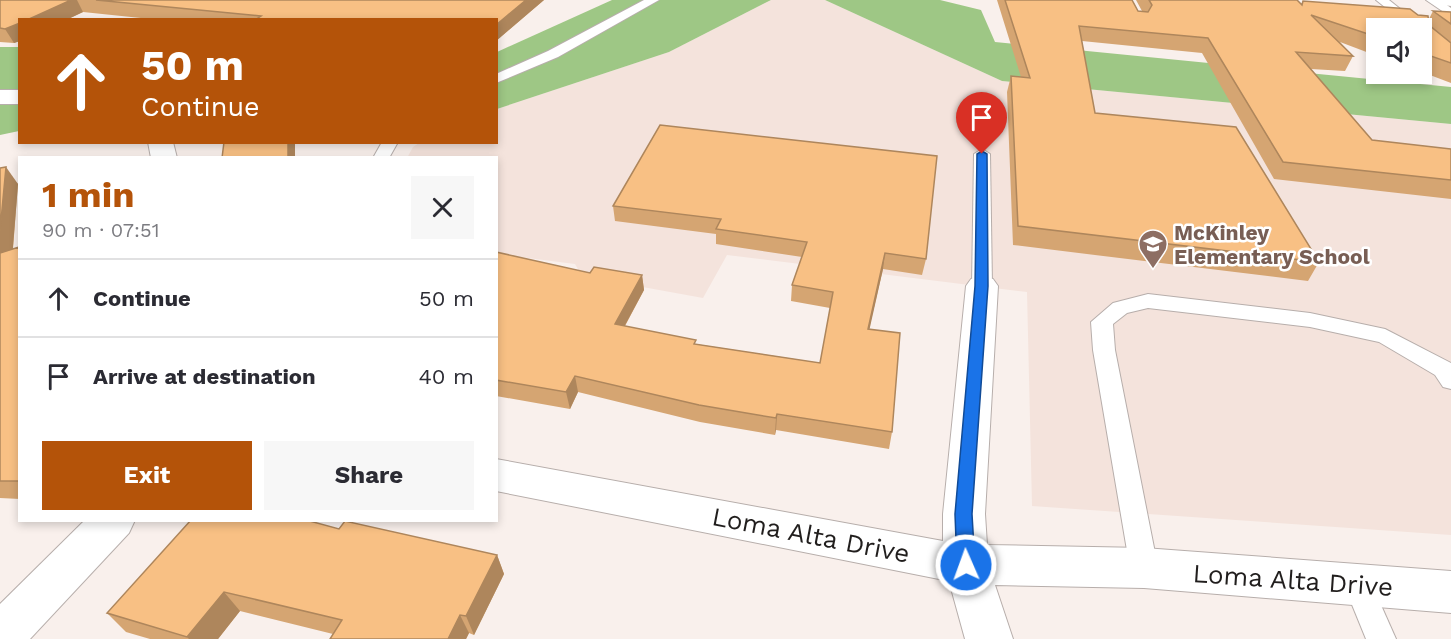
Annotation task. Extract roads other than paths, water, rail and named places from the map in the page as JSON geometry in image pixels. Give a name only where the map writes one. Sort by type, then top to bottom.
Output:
[{"type":"street","points":[[1442,0],[1451,1]]},
{"type":"street","points":[[0,97],[18,97]]},
{"type":"street","points":[[982,286],[964,514],[966,565],[989,639]]},
{"type":"street","name":"Loma Alta Drive","points":[[498,475],[966,565],[1144,568],[1451,592]]},
{"type":"street","points":[[0,637],[112,522]]},
{"type":"lane","points":[[498,78],[553,54],[653,0]]},
{"type":"lane","points":[[1382,0],[1405,18]]},
{"type":"lane","points":[[1432,0],[1451,13]]},
{"type":"lane","points":[[982,154],[982,286]]},
{"type":"lane","points":[[1144,568],[1104,350],[1102,322],[1120,308],[1148,301],[1310,320],[1385,336],[1443,369],[1451,381]]},
{"type":"lane","points":[[1358,585],[1381,639]]},
{"type":"place","name":"McKinley Elementary School","points":[[1153,270]]}]
